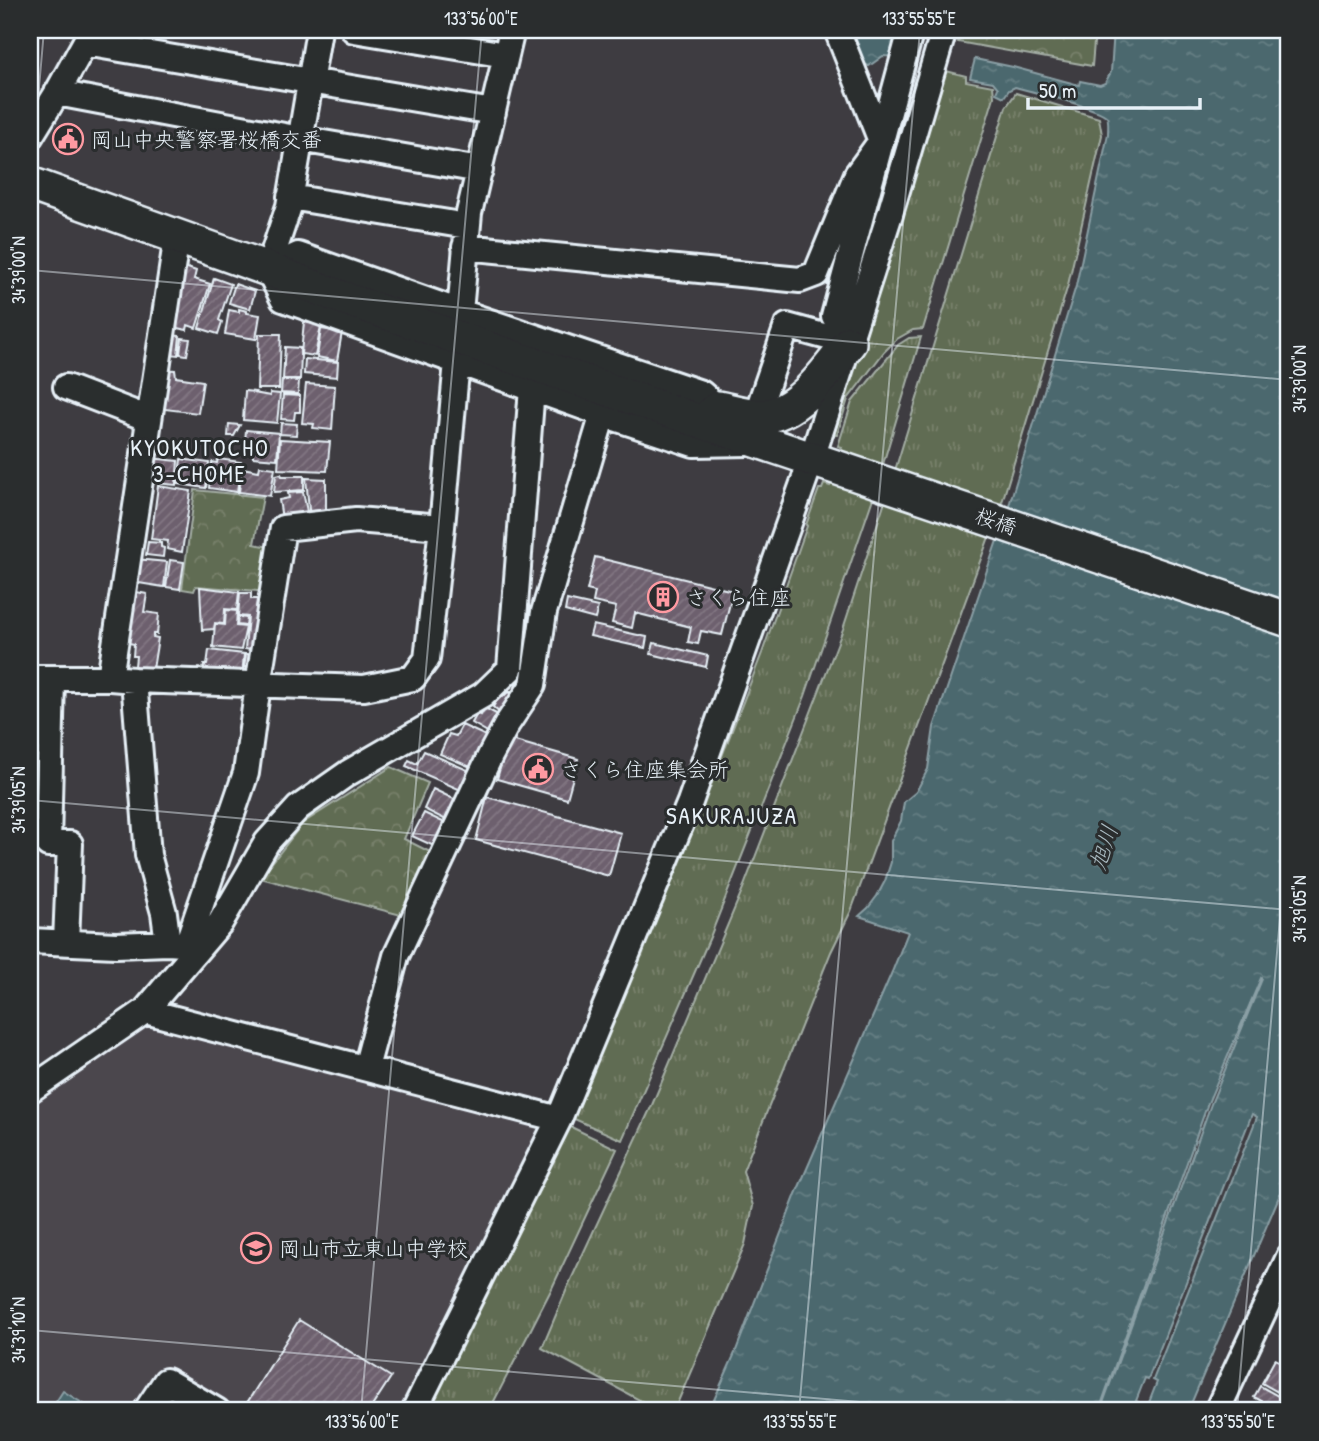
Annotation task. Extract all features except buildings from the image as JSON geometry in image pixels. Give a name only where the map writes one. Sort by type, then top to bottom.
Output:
[{"type":"street","points":[[318,30],[290,197],[268,269],[283,299],[694,444],[759,429],[813,387],[849,343]]},
{"type":"street","points":[[354,30],[506,55]]},
{"type":"street","points":[[460,312],[469,213],[512,30]]},
{"type":"street","points":[[837,30],[881,141]]},
{"type":"street","points":[[849,343],[834,316],[911,30]]},
{"type":"street","points":[[414,1411],[559,1119],[826,463],[849,343],[944,30]]},
{"type":"street","points":[[30,137],[89,36],[310,82],[494,112]]},
{"type":"street","points":[[57,93],[480,170]]},
{"type":"street","points":[[290,197],[466,236],[800,280],[816,274],[857,174],[881,141]]},
{"type":"street","name":"桜橋","points":[[30,184],[346,299],[759,429],[826,463],[1289,620]]},
{"type":"street","points":[[177,236],[149,419],[122,679],[148,855],[164,913],[185,944]]},
{"type":"street","points":[[268,269],[298,255],[701,393],[710,415]]},
{"type":"street","points":[[759,429],[787,326],[849,343]]},
{"type":"street","points":[[66,942],[70,844],[48,844],[41,678],[364,688],[413,678],[427,659],[457,361]]},
{"type":"street","points":[[66,387],[149,419]]},
{"type":"street","points":[[30,941],[116,945],[185,944],[220,923],[267,842],[298,808],[348,773],[483,695],[510,669],[532,388]]},
{"type":"street","points":[[366,1068],[396,957],[491,754],[533,685],[544,612],[603,414]]},
{"type":"street","points":[[30,1090],[145,1011],[185,944],[246,773],[283,528],[356,520],[442,527]]},
{"type":"street","points":[[145,1011],[559,1119]]},
{"type":"street","points":[[1217,1411],[1289,1256]]},
{"type":"street","points":[[146,1411],[166,1381],[217,1411]]},
{"type":"shaded area","name":"岡山市立東山中学校","points":[[147,1021],[531,1124],[536,1129],[536,1134],[427,1361],[398,1411],[232,1411],[164,1370],[136,1411],[30,1411],[30,1097],[129,1040]]},
{"type":"green space","points":[[960,30],[1095,30],[1092,66],[958,42]]},
{"type":"green space","points":[[942,70],[966,76],[966,81],[993,86],[994,97],[923,329],[913,330],[897,339],[884,352],[848,399],[837,435],[834,435]]},
{"type":"green space","points":[[1016,93],[1099,118],[1102,135],[1068,285],[1003,499],[851,911],[831,952],[743,1171],[753,1206],[745,1244],[674,1411],[660,1411],[542,1348],[652,1105],[744,886],[843,629],[897,464],[1006,107]]},
{"type":"green space","points":[[921,337],[872,501],[805,696],[710,937],[622,1140],[572,1118],[710,787],[762,653],[819,489],[822,489],[824,484],[830,486],[842,447],[838,446],[852,402],[898,345],[909,338]]},
{"type":"green space","points":[[195,490],[263,497],[254,544],[275,548],[269,592],[196,586],[194,591],[182,589]]},
{"type":"green space","points":[[391,767],[428,783],[404,839],[436,855],[410,910],[401,915],[260,878],[303,823]]},
{"type":"green space","points":[[569,1126],[617,1149],[552,1288],[489,1411],[429,1411]]},
{"type":"water","points":[[848,30],[883,30],[902,35],[896,57],[883,56],[869,66],[854,60]]},
{"type":"water","name":"旭川","points":[[1114,30],[1289,30],[1289,1173],[1188,1411],[1141,1411],[1144,1404],[1148,1405],[1157,1382],[1153,1380],[1257,1117],[1252,1114],[1148,1379],[1145,1378],[1136,1401],[1140,1403],[1137,1411],[1122,1411],[1102,1406],[1211,1104],[1261,978],[1208,1103],[1101,1405],[1098,1405],[1096,1411],[709,1411],[735,1353],[796,1194],[908,932],[859,916],[877,896],[885,881],[891,862],[891,841],[901,821],[904,802],[916,792],[928,769],[934,727],[1010,502],[1076,286],[1108,134],[1107,117],[1092,109],[1015,87],[1004,97],[996,93],[998,88],[993,82],[970,78],[975,59],[1079,85],[1080,81],[1100,85],[1105,83],[1111,72]]},
{"type":"water","points":[[63,1391],[95,1411],[50,1411]]},
{"type":"place","name":"岡山中央警察署桜橋交番","points":[[68,139]]},
{"type":"place","name":"さくら住座","points":[[663,597]]},
{"type":"place","name":"さくら住座集会所","points":[[538,769]]},
{"type":"place","name":"岡山市立東山中学校","points":[[256,1248]]},
{"type":"district","name":"KYOKUTOCHO 3-CHOME","points":[[200,460]]},
{"type":"district","name":"SAKURAJUZA","points":[[732,815]]}]
